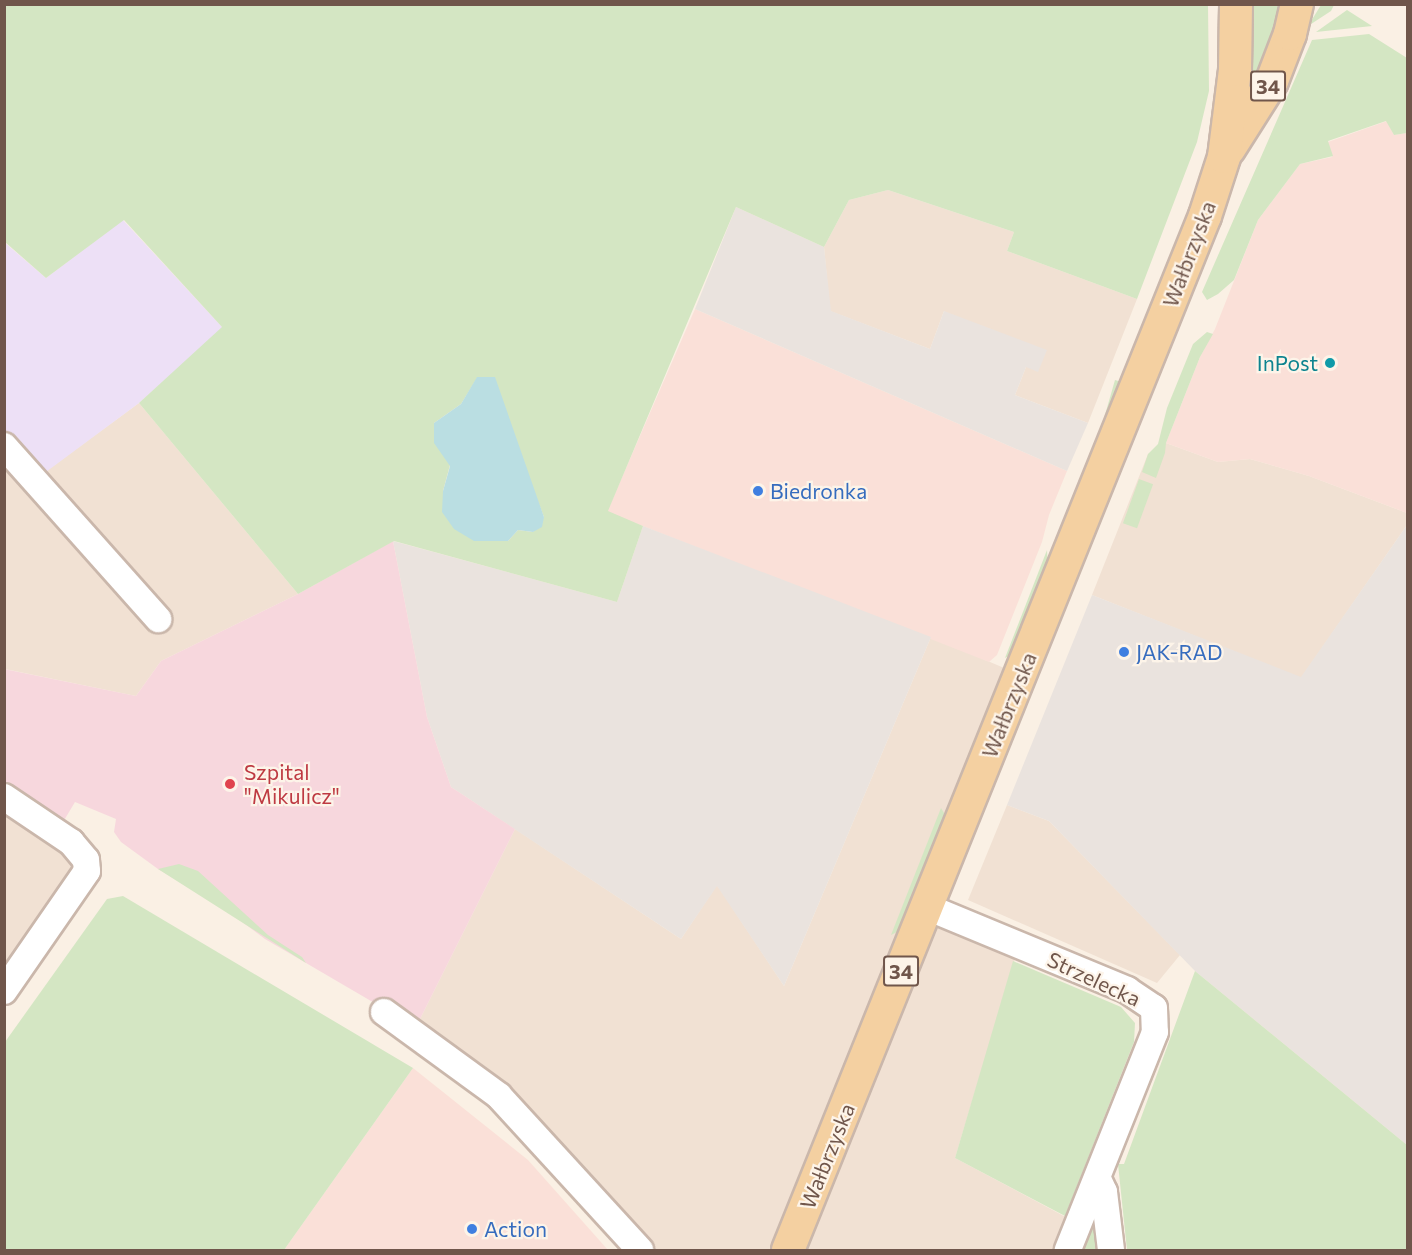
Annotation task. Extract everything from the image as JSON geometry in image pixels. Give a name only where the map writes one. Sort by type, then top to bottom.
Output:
[{"type":"main road","name":"Wałbrzyska","points":[[788,1251],[1190,255],[1224,157],[1235,70],[1237,5]]},
{"type":"main road","name":"Wałbrzyska","points":[[1224,157],[1272,81],[1298,6]]},
{"type":"street","points":[[4,446],[158,619]]},
{"type":"street","points":[[4,797],[71,842],[86,860],[87,871],[4,991]]},
{"type":"street","name":"Strzelecka","points":[[927,907],[1126,990],[1154,1008],[1155,1032],[1068,1251]]},
{"type":"street","points":[[384,1012],[500,1096],[640,1251]]},
{"type":"street","points":[[1098,1179],[1104,1192],[1111,1251]]},
{"type":"shaded area","points":[[1387,121],[1394,135],[1407,133],[1407,513],[1309,476],[1250,459],[1218,462],[1166,443],[1200,357],[1215,329],[1258,220],[1300,164],[1332,157],[1328,142]]},
{"type":"shaded area","points":[[888,190],[1014,232],[1007,251],[1137,299],[1088,423],[1015,395],[1026,367],[944,311],[930,349],[830,311],[824,247],[849,200]]},
{"type":"shaded area","points":[[736,207],[824,247],[831,311],[930,349],[944,311],[1047,350],[1038,372],[1026,367],[1015,395],[1088,423],[1067,471],[695,309]]},
{"type":"shaded area","points":[[123,220],[223,328],[139,403],[23,489],[5,468],[4,242],[46,278]]},
{"type":"shaded area","points":[[695,309],[1067,471],[1049,515],[1042,542],[997,655],[989,662],[607,512]]},
{"type":"shaded area","points":[[139,403],[298,594],[161,661],[136,696],[5,669],[4,468],[23,488]]},
{"type":"shaded area","points":[[1166,443],[1218,462],[1250,459],[1309,476],[1407,513],[1407,525],[1301,678],[1092,595],[1148,454]]},
{"type":"shaded area","points":[[1407,525],[1407,1145],[1195,971],[1049,821],[1007,805],[1092,595],[1301,677]]},
{"type":"shaded area","points":[[643,526],[931,637],[784,986],[717,886],[681,939],[451,787],[427,717],[393,541],[617,602]]},
{"type":"shaded area","name":"Szpital \"Mikulicz\"","points":[[393,541],[427,717],[451,787],[515,829],[418,1023],[412,1025],[265,939],[225,909],[158,869],[121,842],[114,832],[116,819],[75,802],[63,822],[5,781],[4,669],[136,696],[161,661],[298,594]]},
{"type":"shaded area","points":[[931,637],[1016,673],[919,910],[1018,949],[955,1158],[1090,1230],[1081,1250],[643,1250],[418,1023],[515,829],[681,939],[717,885],[784,986]]},
{"type":"shaded area","points":[[5,800],[85,868],[5,984]]},
{"type":"shaded area","points":[[1007,805],[1049,821],[1180,955],[1157,983],[968,900]]},
{"type":"shaded area","points":[[413,1068],[528,1160],[608,1250],[284,1250]]},
{"type":"green space","points":[[5,5],[1208,5],[1209,91],[1197,142],[1137,299],[1007,251],[1014,232],[888,190],[849,200],[824,247],[736,207],[608,511],[643,526],[617,602],[394,541],[298,594],[139,403],[222,327],[124,220],[46,278],[5,242]],"holes":[[[477,378],[525,468],[544,517],[533,532],[518,530],[508,541],[443,491],[450,465],[434,423],[461,404]]]},
{"type":"green space","points":[[1253,5],[1283,5],[1274,41],[1245,110],[1249,22]]},
{"type":"green space","points":[[1321,5],[1334,5],[1331,11],[1308,26]]},
{"type":"green space","points":[[1347,10],[1372,26],[1316,32]]},
{"type":"green space","points":[[1369,34],[1407,58],[1407,133],[1394,135],[1386,121],[1328,141],[1333,156],[1300,164],[1258,220],[1234,280],[1207,300],[1202,292],[1312,40]]},
{"type":"green space","points":[[1207,332],[1213,334],[1200,357],[1166,443],[1156,478],[1142,472],[1148,454],[1158,444],[1167,408],[1193,344]]},
{"type":"green space","points":[[1115,380],[1122,382],[1083,517],[1076,516]]},
{"type":"green space","points":[[1139,479],[1153,484],[1137,528],[1123,523]]},
{"type":"green space","points":[[1047,550],[1048,570],[1012,654],[1005,658]]},
{"type":"green space","points":[[941,808],[947,818],[901,930],[891,935]]},
{"type":"green space","points":[[179,864],[198,871],[268,935],[302,957],[306,963],[158,869]]},
{"type":"green space","points":[[123,896],[413,1068],[284,1250],[5,1250],[5,1042],[107,899]]},
{"type":"green space","points":[[1013,961],[1121,1007],[1135,1023],[1134,1042],[1065,1216],[955,1158]]},
{"type":"green space","points":[[1195,971],[1407,1145],[1407,1250],[1127,1250],[1118,1164],[1124,1164]]},
{"type":"green space","points":[[1100,1206],[1105,1250],[1081,1250],[1090,1230]]},
{"type":"water","points":[[477,377],[495,377],[544,517],[542,527],[533,532],[518,530],[508,541],[474,541],[454,529],[442,512],[443,491],[450,466],[434,443],[434,423],[461,404]]},
{"type":"place","name":"InPost","points":[[1330,363]]},
{"type":"place","name":"Biedronka","points":[[758,491]]},
{"type":"place","name":"JAK-RAD","points":[[1124,652]]},
{"type":"place","name":"Szpital \"Mikulicz\"","points":[[230,784]]},
{"type":"place","name":"Action","points":[[472,1229]]}]
